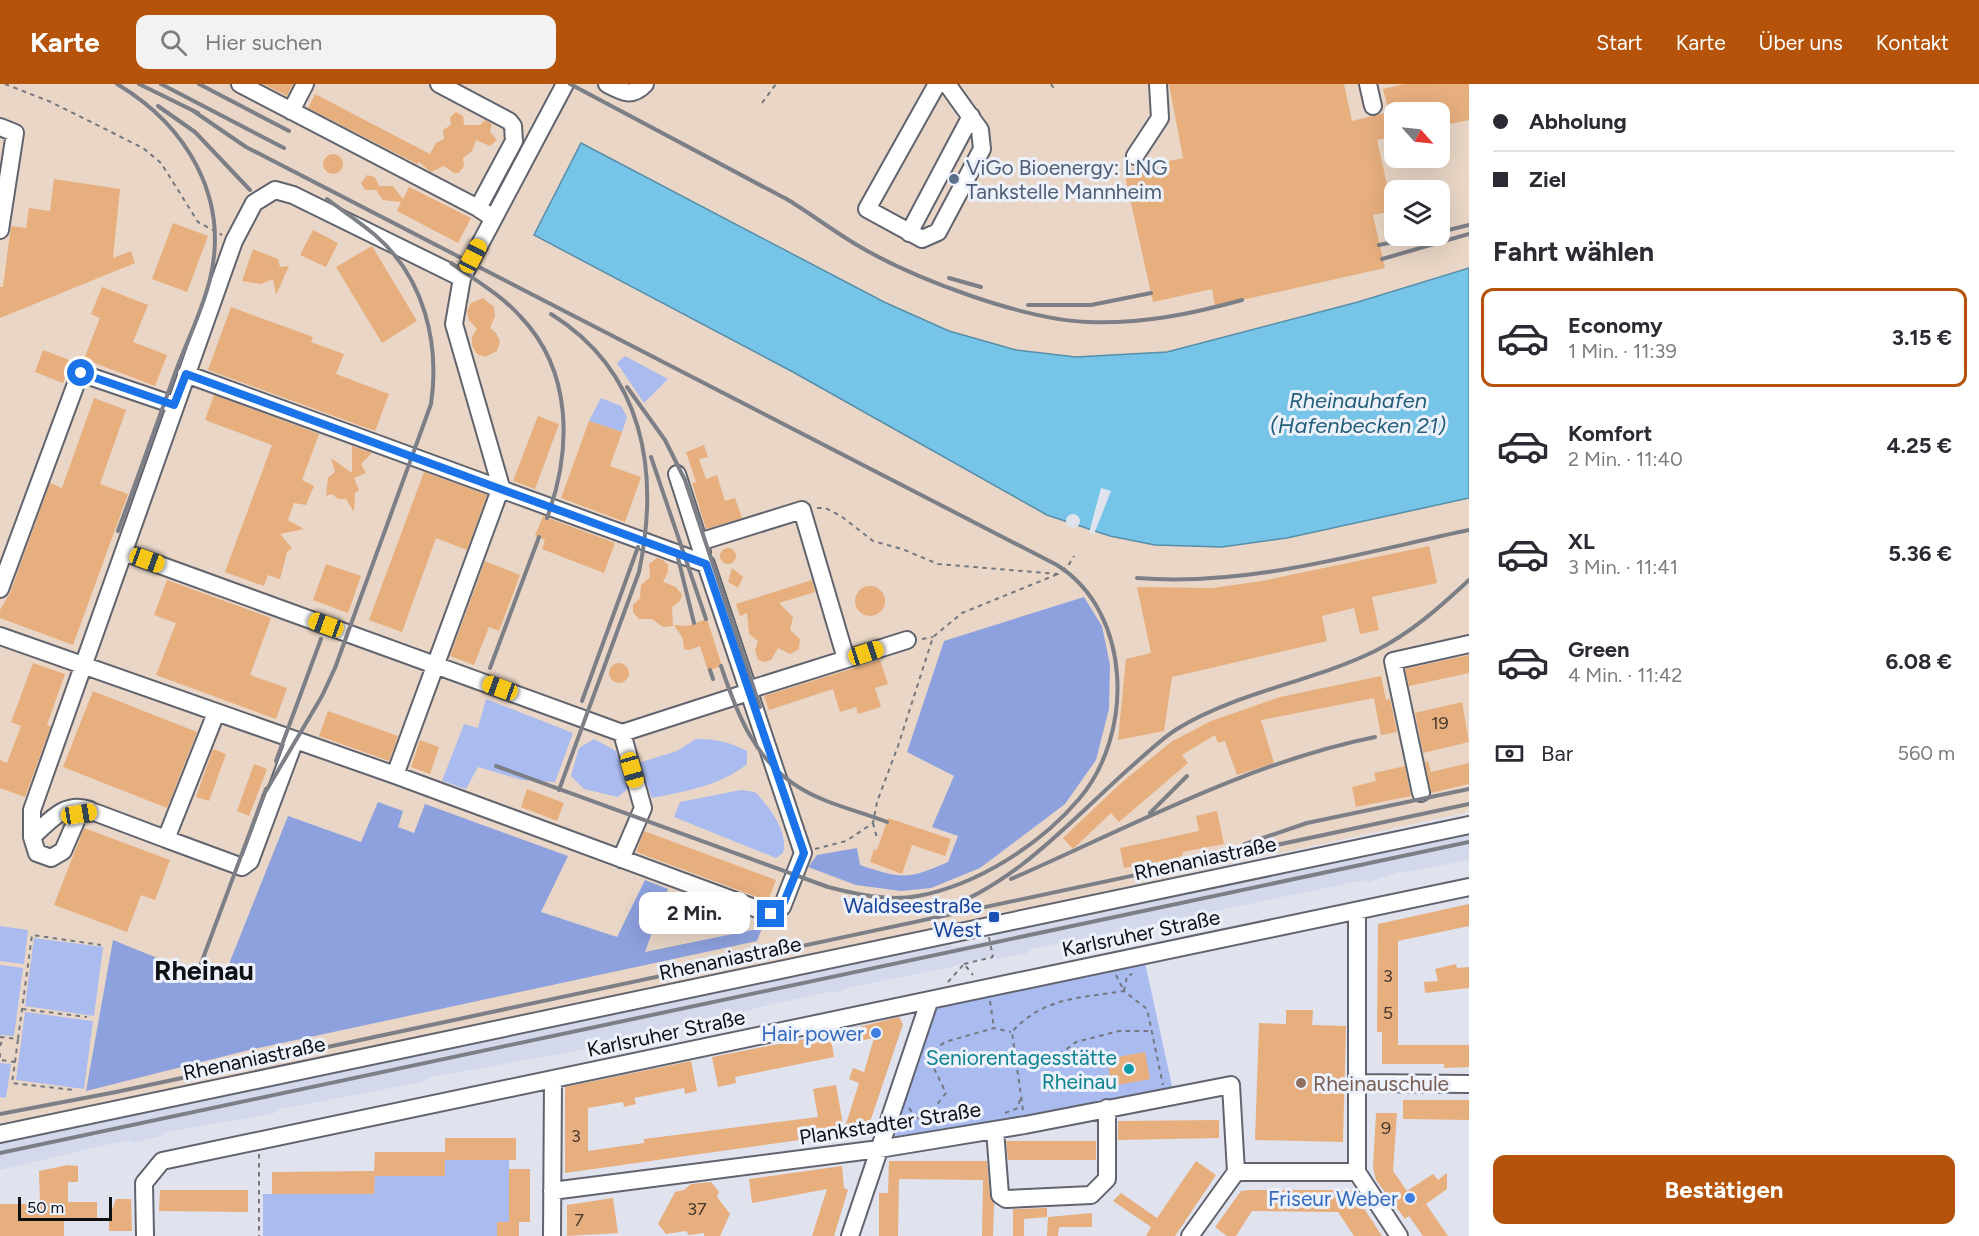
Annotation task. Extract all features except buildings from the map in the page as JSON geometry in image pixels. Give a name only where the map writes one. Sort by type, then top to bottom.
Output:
[{"type":"street","points":[[240,84],[494,217]]},
{"type":"street","points":[[291,111],[305,84]]},
{"type":"street","points":[[439,84],[508,121],[513,126],[514,141],[478,208]]},
{"type":"street","points":[[395,775],[501,487],[454,324],[462,278],[565,84]]},
{"type":"street","points":[[607,84],[628,93],[635,93],[645,84]]},
{"type":"street","points":[[937,84],[867,209],[922,239],[938,232],[982,149],[980,130],[947,84]]},
{"type":"street","points":[[1136,156],[1160,118],[1158,84]]},
{"type":"street","points":[[1368,84],[1373,106]]},
{"type":"street","points":[[909,233],[971,116]]},
{"type":"street","points":[[0,127],[15,133],[0,230]]},
{"type":"street","points":[[94,812],[79,814],[63,851],[51,858],[37,853],[32,837],[32,810],[174,405],[234,241],[254,203],[275,190],[293,195],[462,278]]},
{"type":"street","points":[[0,589],[81,373],[174,405]]},
{"type":"street","points":[[186,374],[501,487],[706,564]]},
{"type":"street","points":[[0,636],[85,664],[395,775],[771,914],[782,907],[804,853],[748,692],[677,474]]},
{"type":"street","points":[[699,542],[802,510],[846,660]]},
{"type":"street","points":[[124,552],[622,733],[907,640]]},
{"type":"street","points":[[1421,793],[1394,662],[1469,644]]},
{"type":"street","points":[[166,839],[216,712]]},
{"type":"street","points":[[621,859],[643,808],[622,733]]},
{"type":"street","points":[[32,837],[60,811],[78,806],[242,867],[250,861],[295,740]]},
{"type":"street","name":"Rhenaniastraße","points":[[0,1134],[1469,825]]},
{"type":"street","name":"Karlsruher Straße","points":[[145,1236],[144,1183],[162,1161],[1469,887]]},
{"type":"street","points":[[1357,912],[1357,1172],[1399,1236]]},
{"type":"street","points":[[850,1236],[929,1002]]},
{"type":"street","points":[[552,1236],[553,1079]]},
{"type":"street","points":[[1358,1083],[1469,1084]]},
{"type":"street","name":"Plankstadter Straße","points":[[552,1191],[879,1149],[995,1130],[1231,1085],[1236,1172]]},
{"type":"street","points":[[995,1130],[1000,1195],[1006,1199],[1091,1195],[1107,1179],[1107,1108]]},
{"type":"street","points":[[1190,1236],[1236,1172],[1357,1172]]},
{"type":"path","points":[[5,84],[51,102],[143,148],[161,163],[198,222],[234,241]]},
{"type":"path","points":[[762,103],[776,84]]},
{"type":"path","points":[[1051,84],[1055,90]]},
{"type":"path","points":[[802,510],[825,508],[841,516],[873,541],[902,549],[938,564],[1058,574]]},
{"type":"path","points":[[877,838],[873,823],[877,802],[898,746],[933,637],[962,613],[1058,574],[1068,566],[1074,556]]},
{"type":"path","points":[[804,853],[846,841],[873,823]]},
{"type":"path","points":[[75,1090],[12,1083],[32,935],[101,945]]},
{"type":"path","points":[[964,964],[993,957],[989,937]]},
{"type":"path","points":[[1125,991],[1127,975],[1140,971],[1139,956]]},
{"type":"path","points":[[1012,1032],[1026,1017],[1050,1004],[1125,991],[1147,1009],[1165,1097]]},
{"type":"path","points":[[990,1004],[994,1028]]},
{"type":"path","points":[[22,1009],[87,1017]]},
{"type":"path","points":[[924,1056],[928,1056],[945,1042],[994,1028],[1012,1032]]},
{"type":"path","points":[[1017,1063],[1048,1063],[1076,1042],[1119,1031],[1153,1031]]},
{"type":"path","points":[[1012,1032],[1022,1101]]},
{"type":"path","points":[[0,1046],[2,1037],[18,1039]]},
{"type":"path","points":[[0,1053],[0,1060],[15,1062]]},
{"type":"path","points":[[917,1118],[928,1116],[946,1093],[928,1056]]},
{"type":"path","points":[[898,1094],[917,1118],[930,1141]]},
{"type":"path","points":[[259,1140],[259,1236]]},
{"type":"shaded area","points":[[0,84],[1469,84],[1469,268],[1358,302],[1167,352],[1076,357],[1016,350],[949,331],[884,302],[581,143],[534,235],[793,372],[1047,515],[1110,536],[1155,545],[1222,547],[1287,538],[1469,498],[1469,812],[948,926],[43,1117],[0,1123]]},
{"type":"shaded area","points":[[625,356],[668,379],[644,403],[617,363]]},
{"type":"shaded area","points":[[601,398],[621,406],[627,417],[622,432],[589,421]]},
{"type":"shaded area","points":[[1084,597],[1102,626],[1110,665],[1109,709],[1096,760],[1065,804],[980,868],[931,888],[901,891],[856,885],[808,867],[817,855],[857,848],[860,865],[895,875],[913,875],[948,862],[958,836],[932,827],[954,776],[907,752],[944,641]]},
{"type":"shaded area","points":[[486,699],[573,733],[555,782],[522,780],[478,767],[466,789],[442,781],[464,724],[478,728]]},
{"type":"shaded area","points":[[594,739],[616,751],[630,787],[618,797],[584,789],[571,776],[579,748]]},
{"type":"shaded area","points":[[696,739],[723,742],[741,748],[747,751],[747,764],[714,783],[652,798],[638,763],[677,751]]},
{"type":"shaded area","points":[[741,790],[755,792],[776,820],[784,845],[783,853],[776,858],[674,817],[680,802]]},
{"type":"shaded area","points":[[378,802],[403,811],[398,827],[414,833],[425,804],[568,856],[541,912],[617,937],[645,880],[668,889],[645,952],[762,928],[757,941],[245,1051],[86,1091],[113,940],[221,984],[288,816],[361,842]]},
{"type":"shaded area","points":[[1469,834],[1469,860],[1402,873],[1402,871],[1368,882],[1364,880],[1138,927],[1134,931],[1124,930],[1031,949],[1025,954],[996,959],[995,955],[947,968],[847,988],[838,993],[832,991],[726,1015],[705,1023],[698,1022],[566,1053],[430,1077],[422,1082],[281,1109],[272,1114],[166,1132],[161,1136],[134,1143],[127,1140],[0,1170],[0,1143],[951,944],[952,947],[993,940],[992,934]]},
{"type":"shaded area","points":[[0,926],[28,930],[24,964],[0,961]]},
{"type":"shaded area","points":[[34,938],[103,947],[94,1016],[25,1006]]},
{"type":"shaded area","points":[[1145,963],[1174,1095],[879,1149],[933,1008]]},
{"type":"shaded area","points":[[0,965],[23,968],[14,1036],[0,1035]]},
{"type":"shaded area","points":[[25,1012],[93,1021],[84,1089],[16,1080]]},
{"type":"shaded area","points":[[0,1063],[11,1064],[6,1098],[0,1097]]},
{"type":"shaded area","points":[[445,1160],[509,1160],[509,1222],[497,1223],[497,1236],[263,1236],[263,1194],[374,1194],[375,1176],[445,1176]]},
{"type":"water","name":"Rheinauhafen (Hafenbecken 21)","points":[[581,143],[884,302],[949,331],[1016,350],[1076,357],[1167,352],[1358,302],[1469,268],[1469,498],[1287,538],[1222,547],[1155,545],[1110,536],[1047,515],[793,372],[534,235]]},
{"type":"pier","points":[[1101,488],[1111,491],[1094,534],[1089,533]]},
{"type":"pier","points":[[1073,514],[1078,516],[1080,521],[1078,526],[1073,528],[1068,526],[1066,521],[1068,516]]},
{"type":"railway","points":[[117,84],[142,101],[163,120],[182,142],[197,166],[208,192],[214,220],[215,249],[210,279],[203,301],[118,531]]},
{"type":"railway","points":[[139,84],[198,113]]},
{"type":"railway","points":[[161,84],[284,148]]},
{"type":"railway","points":[[199,84],[289,131]]},
{"type":"railway","points":[[570,84],[792,202]]},
{"type":"railway","points":[[158,106],[195,132],[250,190]]},
{"type":"railway","points":[[192,110],[246,147],[1057,565],[1082,586],[1100,613],[1112,643],[1117,676],[1116,709],[1109,742],[1097,773],[1079,799],[1046,832],[1006,861],[963,883],[918,896],[884,898],[828,887],[496,766]]},
{"type":"railway","points":[[785,198],[857,245],[908,271],[970,296],[1033,314],[1089,322],[1148,320],[1186,314],[1242,300]]},
{"type":"railway","points":[[263,796],[322,696],[335,668],[431,404],[433,358],[425,312],[417,291],[392,252],[369,230],[327,199]]},
{"type":"railway","points":[[1450,230],[1469,225]]},
{"type":"railway","points":[[1382,259],[1469,234]]},
{"type":"railway","points":[[1379,245],[1384,244]]},
{"type":"railway","points":[[451,263],[512,308],[537,338],[550,361],[563,412],[563,439],[561,465],[547,518]]},
{"type":"railway","points":[[949,278],[981,287]]},
{"type":"railway","points":[[1028,305],[1091,305],[1151,293]]},
{"type":"railway","points":[[551,314],[582,338],[607,365],[625,394],[638,427],[645,461],[647,497],[645,534],[639,572],[559,790]]},
{"type":"railway","points":[[627,387],[665,440],[685,480],[760,707]]},
{"type":"railway","points":[[651,457],[706,619]]},
{"type":"railway","points":[[1137,578],[1221,578],[1263,573],[1346,558],[1469,530]]},
{"type":"railway","points":[[490,668],[539,537]]},
{"type":"railway","points":[[582,701],[638,547]]},
{"type":"railway","points":[[678,558],[694,623]]},
{"type":"railway","points":[[941,910],[969,898],[1020,866],[1165,737],[1177,729],[1200,716],[1249,696],[1326,671],[1375,651],[1413,628],[1469,580]]},
{"type":"railway","points":[[276,761],[321,639]]},
{"type":"railway","points":[[721,666],[741,719],[750,735],[759,750],[784,777],[821,799],[887,822]]},
{"type":"railway","points":[[710,670],[713,679]]},
{"type":"railway","points":[[1011,879],[1235,780],[1327,748],[1375,737]]},
{"type":"railway","points":[[1150,813],[1187,776]]},
{"type":"railway","points":[[199,969],[266,789]]},
{"type":"railway","points":[[1245,844],[1307,823],[1469,789]]},
{"type":"railway","points":[[0,1114],[116,1092],[1469,804]]},
{"type":"railway","points":[[0,1153],[1469,842]]},
{"type":"place","name":"ViGo Bioenergy: LNG Tankstelle Mannheim","points":[[954,179]]},
{"type":"place","name":"Waldseestraße West","points":[[994,917]]},
{"type":"place","name":"Hair power","points":[[876,1033]]},
{"type":"place","name":"Seniorentagesstätte Rheinau","points":[[1129,1069]]},
{"type":"place","name":"Rheinauschule","points":[[1301,1083]]},
{"type":"place","name":"Friseur Weber","points":[[1410,1198]]},
{"type":"district","name":"Rheinau","points":[[204,970]]},
{"type":"route","points":[[81,373],[174,405],[186,374],[412,457],[501,487],[706,564],[804,853],[782,907],[771,914]]}]
